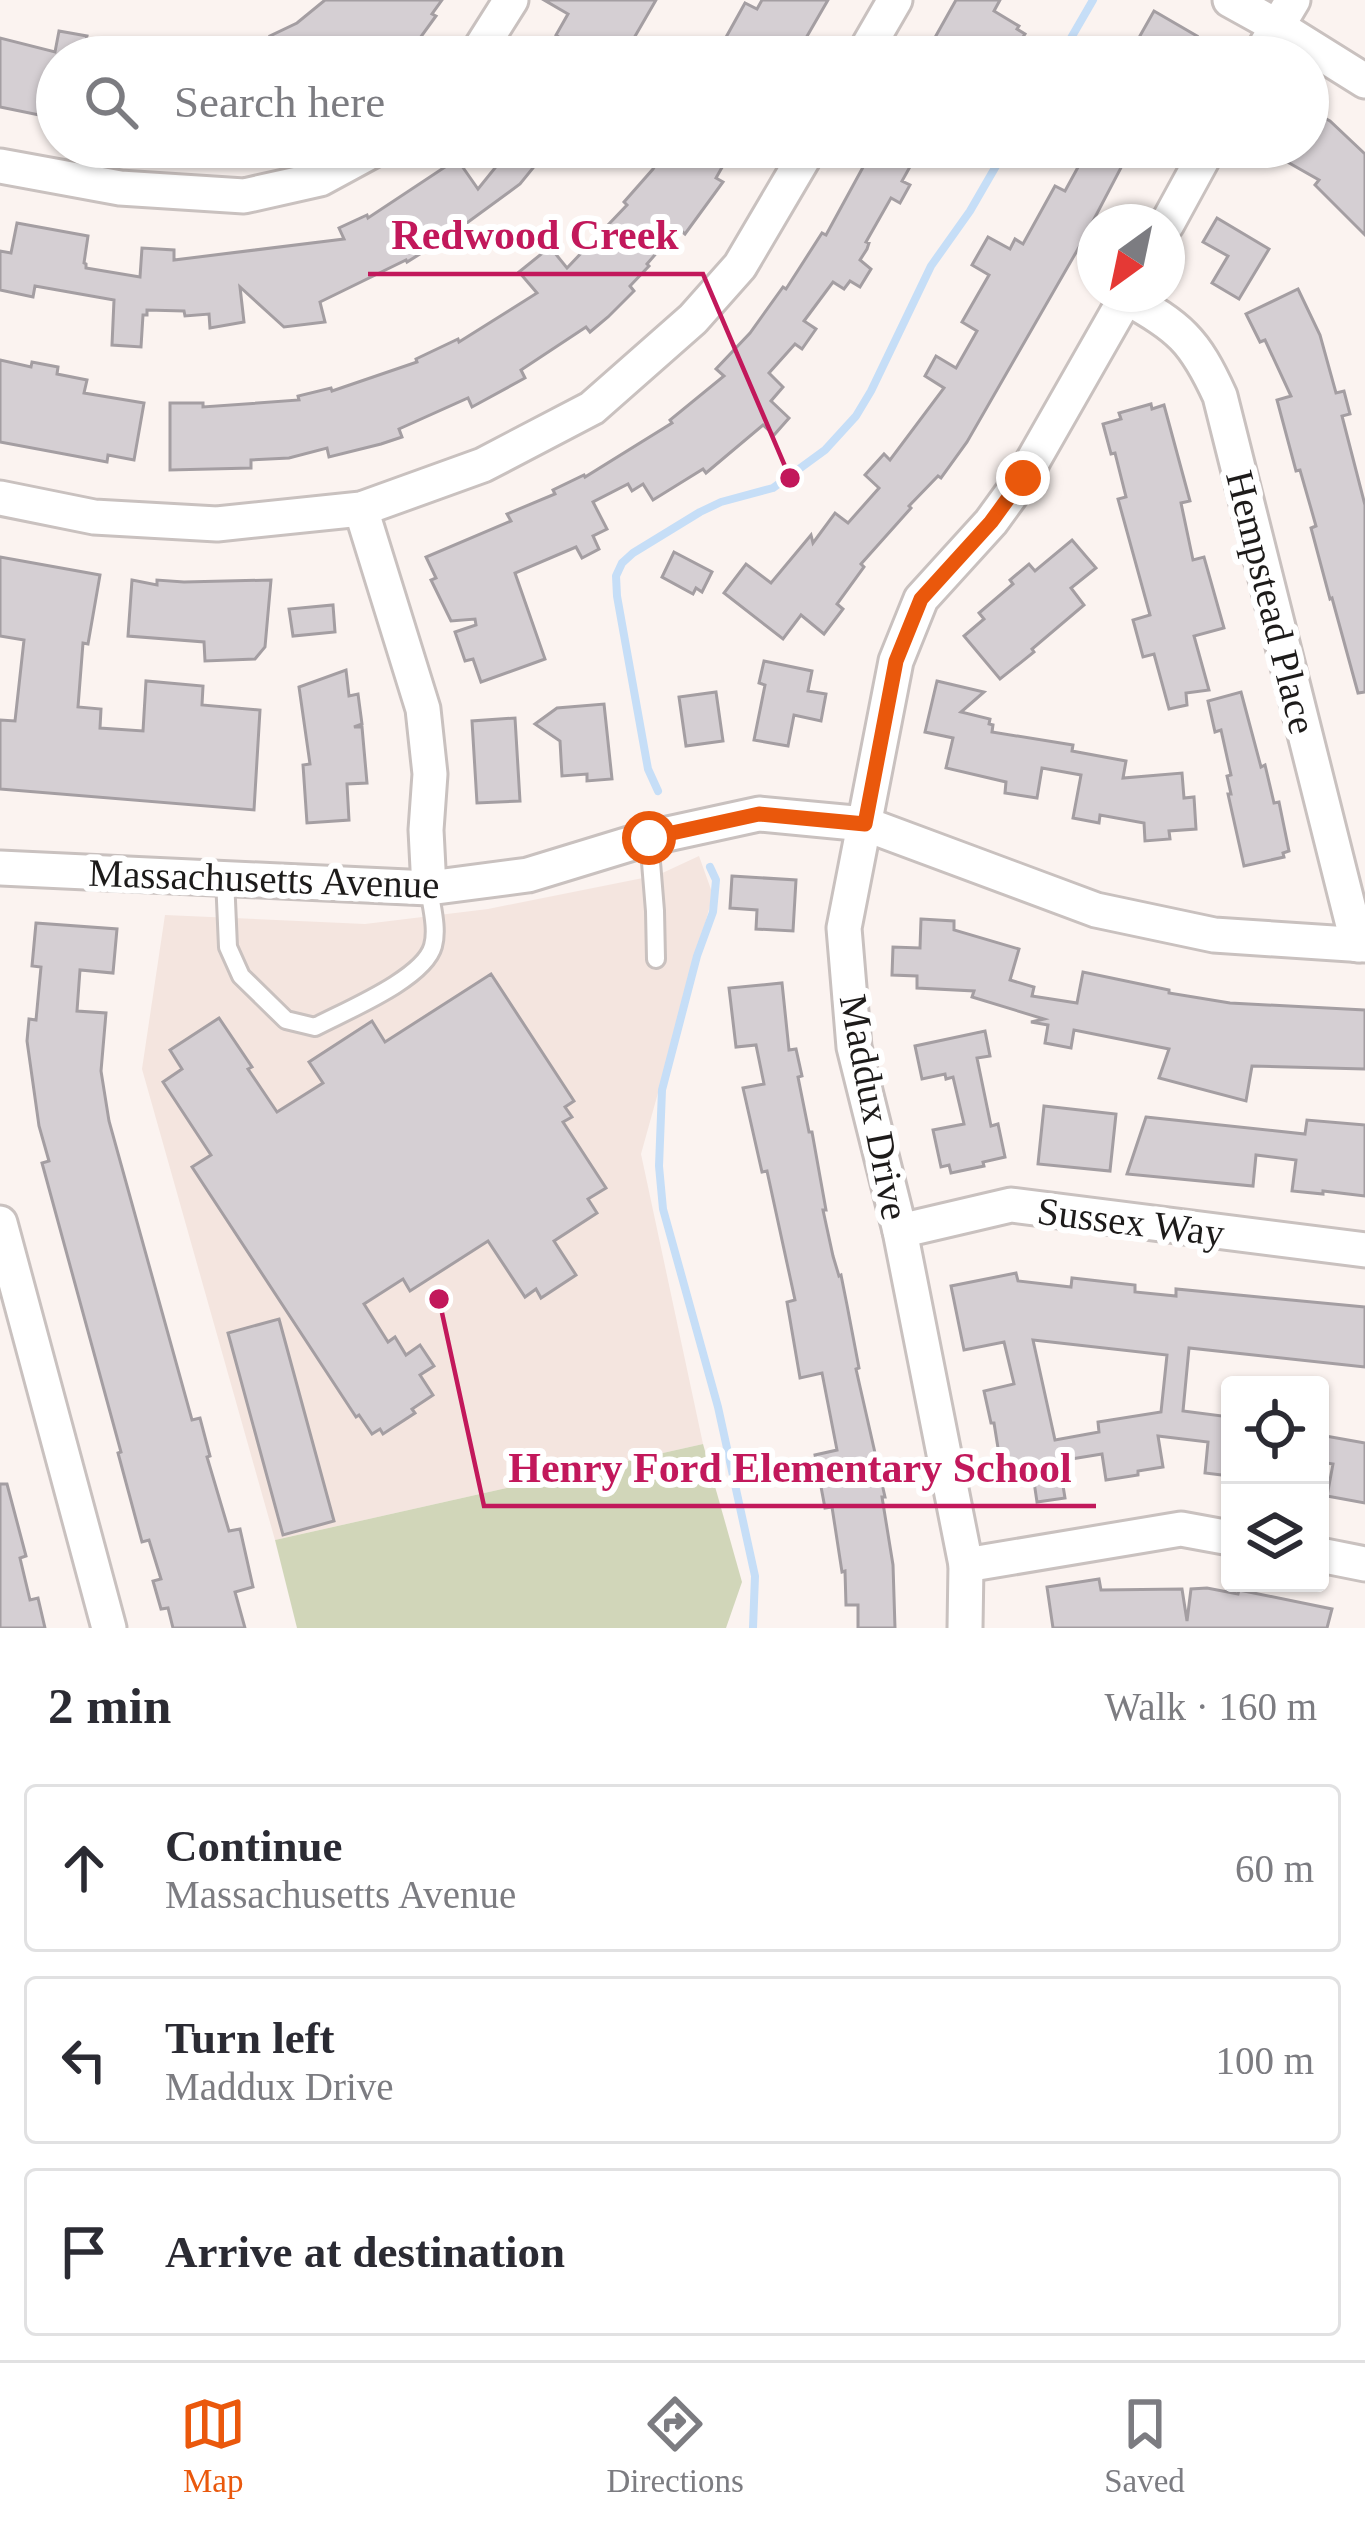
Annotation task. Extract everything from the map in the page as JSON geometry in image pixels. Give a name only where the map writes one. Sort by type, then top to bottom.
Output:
[{"type":"street","points":[[488,36],[511,0]]},
{"type":"street","points":[[874,36],[895,0]]},
{"type":"street","points":[[1230,0],[1285,13],[1312,36]]},
{"type":"street","points":[[1329,50],[1365,81]]},
{"type":"street","points":[[0,166],[120,188],[244,196],[320,179],[340,168]]},
{"type":"street","points":[[0,498],[94,518],[217,524],[361,509],[483,465],[592,408],[693,320],[740,266],[797,168]]},
{"type":"street","points":[[1178,204],[1198,168]]},
{"type":"street","name":"Maddux Drive","points":[[965,1628],[966,1564],[900,1232],[854,1047],[844,928],[896,661],[921,599],[991,522],[1023,478],[1117,312]]},
{"type":"street","name":"Hempstead Place","points":[[1154,312],[1174,325],[1204,360],[1220,396],[1362,945]]},
{"type":"street","points":[[361,509],[423,710],[430,774],[429,888]]},
{"type":"street","name":"Massachusetts Avenue","points":[[0,868],[429,888],[528,875],[649,838],[759,814],[865,824],[1096,910],[1214,935],[1362,945]]},
{"type":"street","name":"Sussex Way","points":[[900,1232],[1011,1205],[1365,1250]]},
{"type":"street","points":[[0,1222],[109,1628]]},
{"type":"street","points":[[966,1564],[1181,1529],[1221,1536]]},
{"type":"street","points":[[1329,1557],[1365,1564]]},
{"type":"lane","points":[[649,838],[656,959]]},
{"type":"lane","points":[[225,878],[227,947],[241,976],[286,1020],[315,1027],[415,973],[433,950],[429,888]]},
{"type":"shaded area","points":[[699,856],[713,895],[641,1154],[703,1444],[275,1540],[142,1069],[165,915],[365,924],[488,909],[658,875]]},
{"type":"green space","points":[[703,1444],[742,1582],[726,1628],[297,1628],[275,1540]]},
{"type":"building","points":[[325,0],[442,0],[422,36],[270,36],[297,23]]},
{"type":"building","points":[[544,0],[656,0],[635,36],[557,36],[568,14]]},
{"type":"building","points":[[762,0],[828,0],[807,36],[727,36],[745,3],[757,9]]},
{"type":"building","points":[[956,0],[1000,0],[994,11],[1025,34],[1024,36],[936,36]]},
{"type":"building","points":[[1154,11],[1197,36],[1140,36]]},
{"type":"building","points":[[0,38],[36,47],[36,114],[0,107]]},
{"type":"building","points":[[1329,120],[1365,154],[1365,235],[1315,185],[1319,180],[1298,168],[1329,168]]},
{"type":"building","points":[[443,168],[463,168],[478,189],[495,168],[533,168],[520,184],[449,236],[407,262],[320,302],[325,322],[284,327],[240,287],[244,322],[210,328],[209,314],[147,310],[141,347],[112,345],[114,300],[35,286],[33,297],[0,290],[0,251],[11,253],[17,223],[88,236],[86,268],[140,277],[142,248],[174,250],[174,260],[344,239],[339,228],[368,218]]},
{"type":"building","points":[[722,168],[716,178],[723,182],[685,234],[678,228],[630,286],[634,291],[608,317],[521,370],[525,378],[472,407],[468,398],[399,429],[402,437],[381,444],[329,457],[327,448],[289,458],[251,460],[251,468],[170,470],[170,403],[203,403],[203,407],[299,400],[298,396],[332,391],[417,362],[459,342],[537,293],[519,272],[550,247],[567,268],[627,205],[624,202],[653,169]]},
{"type":"building","points":[[863,168],[909,168],[902,181],[910,185],[900,203],[891,198],[866,242],[860,260],[871,269],[860,287],[850,281],[844,289],[833,282],[804,321],[816,329],[802,349],[795,344],[769,373],[783,387],[771,401],[789,418],[774,435],[763,425],[706,473],[703,469],[653,500],[643,484],[632,491],[628,484],[593,502],[607,529],[593,536],[599,549],[582,558],[576,547],[515,573],[545,659],[481,682],[473,659],[465,661],[455,632],[476,625],[475,619],[451,621],[431,580],[436,578],[426,557],[511,521],[507,514],[555,494],[553,490],[585,477],[672,423],[724,376],[716,369],[786,289],[822,233],[826,235]]},
{"type":"building","points":[[1078,168],[1121,168],[1102,204],[1077,204],[1077,251],[967,442],[941,478],[909,506],[861,564],[864,567],[837,604],[843,609],[824,634],[801,615],[783,639],[724,593],[746,564],[771,583],[811,535],[813,543],[835,513],[848,523],[879,488],[865,475],[884,454],[890,460],[944,388],[925,376],[936,356],[956,368],[977,331],[962,322],[989,275],[972,265],[988,237],[1010,249],[1015,239],[1023,244],[1055,186],[1065,191]]},
{"type":"building","points":[[1217,218],[1269,249],[1239,299],[1212,283],[1228,256],[1203,242]]},
{"type":"building","points":[[1298,289],[1320,335],[1336,393],[1344,391],[1350,414],[1342,416],[1365,505],[1365,692],[1358,693],[1311,528],[1316,526],[1277,400],[1291,396],[1265,340],[1260,342],[1246,314]]},
{"type":"building","points":[[0,360],[58,367],[57,374],[87,380],[84,393],[144,403],[134,460],[108,455],[107,462],[0,442]]},
{"type":"building","points":[[1151,404],[1152,409],[1164,405],[1190,501],[1181,503],[1193,560],[1204,557],[1224,628],[1194,636],[1209,690],[1186,693],[1187,705],[1169,709],[1154,654],[1143,657],[1133,620],[1150,615],[1118,499],[1126,497],[1103,424],[1121,419],[1119,413]]},
{"type":"building","points":[[1072,540],[1096,568],[1071,588],[1084,605],[1000,679],[964,636],[984,619],[979,613],[1013,584],[1010,580],[1029,564],[1035,571]]},
{"type":"building","points":[[674,552],[712,572],[702,592],[696,588],[693,594],[662,577]]},
{"type":"building","points":[[0,557],[100,575],[88,644],[83,643],[78,707],[101,709],[100,728],[143,731],[146,681],[203,686],[202,705],[260,710],[254,810],[0,789],[0,720],[15,721],[24,640],[0,636]]},
{"type":"building","points":[[132,580],[157,585],[157,580],[271,580],[265,647],[255,659],[205,661],[204,642],[128,636]]},
{"type":"building","points":[[333,605],[335,632],[293,636],[289,609]]},
{"type":"building","points":[[764,661],[812,671],[808,691],[826,694],[821,721],[794,715],[788,746],[754,740],[765,685],[759,683]]},
{"type":"building","points":[[346,670],[349,696],[358,694],[362,724],[354,727],[362,727],[367,783],[347,784],[349,820],[307,823],[303,765],[310,764],[299,687]]},
{"type":"building","points":[[937,681],[984,692],[961,712],[990,719],[992,732],[1073,745],[1072,751],[1126,761],[1123,778],[1182,773],[1184,798],[1194,797],[1196,829],[1169,831],[1170,839],[1145,841],[1144,823],[1100,815],[1099,823],[1073,818],[1081,775],[1042,768],[1037,798],[1005,793],[1006,782],[946,768],[953,738],[925,732]]},
{"type":"building","points":[[716,692],[723,741],[686,746],[679,697]]},
{"type":"building","points":[[1241,692],[1261,767],[1265,765],[1274,803],[1279,802],[1289,851],[1284,857],[1244,866],[1228,794],[1227,776],[1231,775],[1221,730],[1215,732],[1208,701]]},
{"type":"building","points":[[604,704],[612,779],[562,776],[560,741],[535,724],[557,708]]},
{"type":"building","points":[[515,718],[520,801],[477,803],[472,721]]},
{"type":"building","points":[[732,876],[796,880],[793,931],[756,929],[757,910],[730,908]]},
{"type":"building","points":[[921,919],[954,921],[954,930],[1019,949],[1010,980],[1034,987],[1032,996],[1077,1003],[1083,972],[1230,1003],[1365,1010],[1365,1069],[1252,1066],[1246,1101],[1159,1078],[1169,1049],[1074,1030],[1071,1048],[1045,1043],[1048,1025],[1031,1022],[1044,1019],[972,997],[974,991],[917,988],[917,976],[892,975],[893,947],[920,948]]},
{"type":"building","points":[[36,923],[117,929],[113,973],[80,970],[77,1011],[106,1013],[101,1071],[109,1121],[192,1420],[200,1418],[229,1531],[240,1529],[253,1587],[235,1592],[245,1628],[173,1628],[168,1608],[161,1609],[153,1581],[161,1579],[149,1540],[142,1542],[42,1163],[49,1161],[27,1041],[29,1019],[36,1020],[41,967],[32,966]]},
{"type":"building","points":[[491,974],[574,1101],[565,1107],[572,1117],[563,1122],[606,1188],[588,1199],[597,1213],[554,1241],[576,1275],[541,1298],[536,1289],[525,1297],[488,1241],[410,1291],[403,1279],[364,1304],[388,1342],[395,1337],[406,1355],[420,1345],[434,1366],[420,1375],[433,1395],[383,1434],[380,1429],[372,1434],[356,1417],[192,1167],[211,1155],[163,1082],[182,1069],[170,1050],[219,1018],[277,1112],[323,1083],[309,1062],[372,1021],[385,1042]]},
{"type":"building","points":[[782,983],[789,1050],[796,1049],[802,1076],[798,1077],[823,1210],[841,1275],[885,1497],[895,1628],[858,1628],[858,1605],[846,1605],[845,1571],[832,1507],[825,1508],[815,1455],[837,1450],[822,1373],[800,1378],[787,1302],[795,1300],[743,1088],[764,1084],[756,1045],[736,1047],[729,988]]},
{"type":"building","points":[[985,1031],[990,1056],[977,1058],[991,1126],[998,1124],[1005,1157],[951,1173],[949,1165],[941,1167],[933,1130],[964,1124],[953,1077],[922,1079],[915,1046]]},
{"type":"building","points":[[1044,1106],[1116,1114],[1110,1171],[1038,1164]]},
{"type":"building","points":[[1146,1117],[1305,1134],[1307,1120],[1365,1125],[1365,1196],[1292,1191],[1296,1160],[1256,1155],[1253,1186],[1127,1174]]},
{"type":"building","points":[[1016,1273],[1018,1281],[1071,1287],[1072,1278],[1135,1285],[1135,1292],[1176,1296],[1176,1289],[1365,1307],[1365,1367],[1189,1348],[1183,1411],[1221,1416],[1221,1475],[1205,1473],[1208,1442],[1158,1436],[1163,1467],[1106,1480],[1102,1454],[1059,1461],[1065,1498],[1037,1502],[1033,1475],[1003,1479],[984,1391],[1014,1384],[1004,1342],[964,1350],[951,1286]],"holes":[[[1033,1340],[1167,1355],[1161,1412],[1098,1422],[1099,1432],[1055,1440]]]},
{"type":"building","points":[[279,1319],[334,1521],[283,1535],[228,1333]]},
{"type":"building","points":[[1329,1437],[1365,1443],[1365,1503],[1329,1496],[1333,1464],[1329,1463]]},
{"type":"building","points":[[0,1484],[7,1484],[26,1556],[20,1558],[30,1600],[38,1598],[45,1628],[0,1628]]},
{"type":"building","points":[[1099,1579],[1101,1590],[1182,1589],[1187,1621],[1191,1589],[1249,1592],[1332,1609],[1327,1628],[1053,1628],[1047,1587]]},
{"type":"waterway","points":[[1072,36],[1093,0]]},
{"type":"waterway","points":[[658,791],[648,769],[617,596],[616,576],[622,563],[700,512],[773,488],[825,450],[856,416],[931,266],[995,168]]},
{"type":"waterway","points":[[710,867],[716,880],[713,912],[662,1090],[659,1166],[663,1209],[718,1407],[755,1576],[753,1628]]},
{"type":"place","name":"Redwood Creek","points":[[790,478]]},
{"type":"place","name":"Henry Ford Elementary School","points":[[439,1299]]},
{"type":"route","points":[[649,838],[759,814],[865,824],[896,661],[921,599],[991,522],[1023,478]]}]
